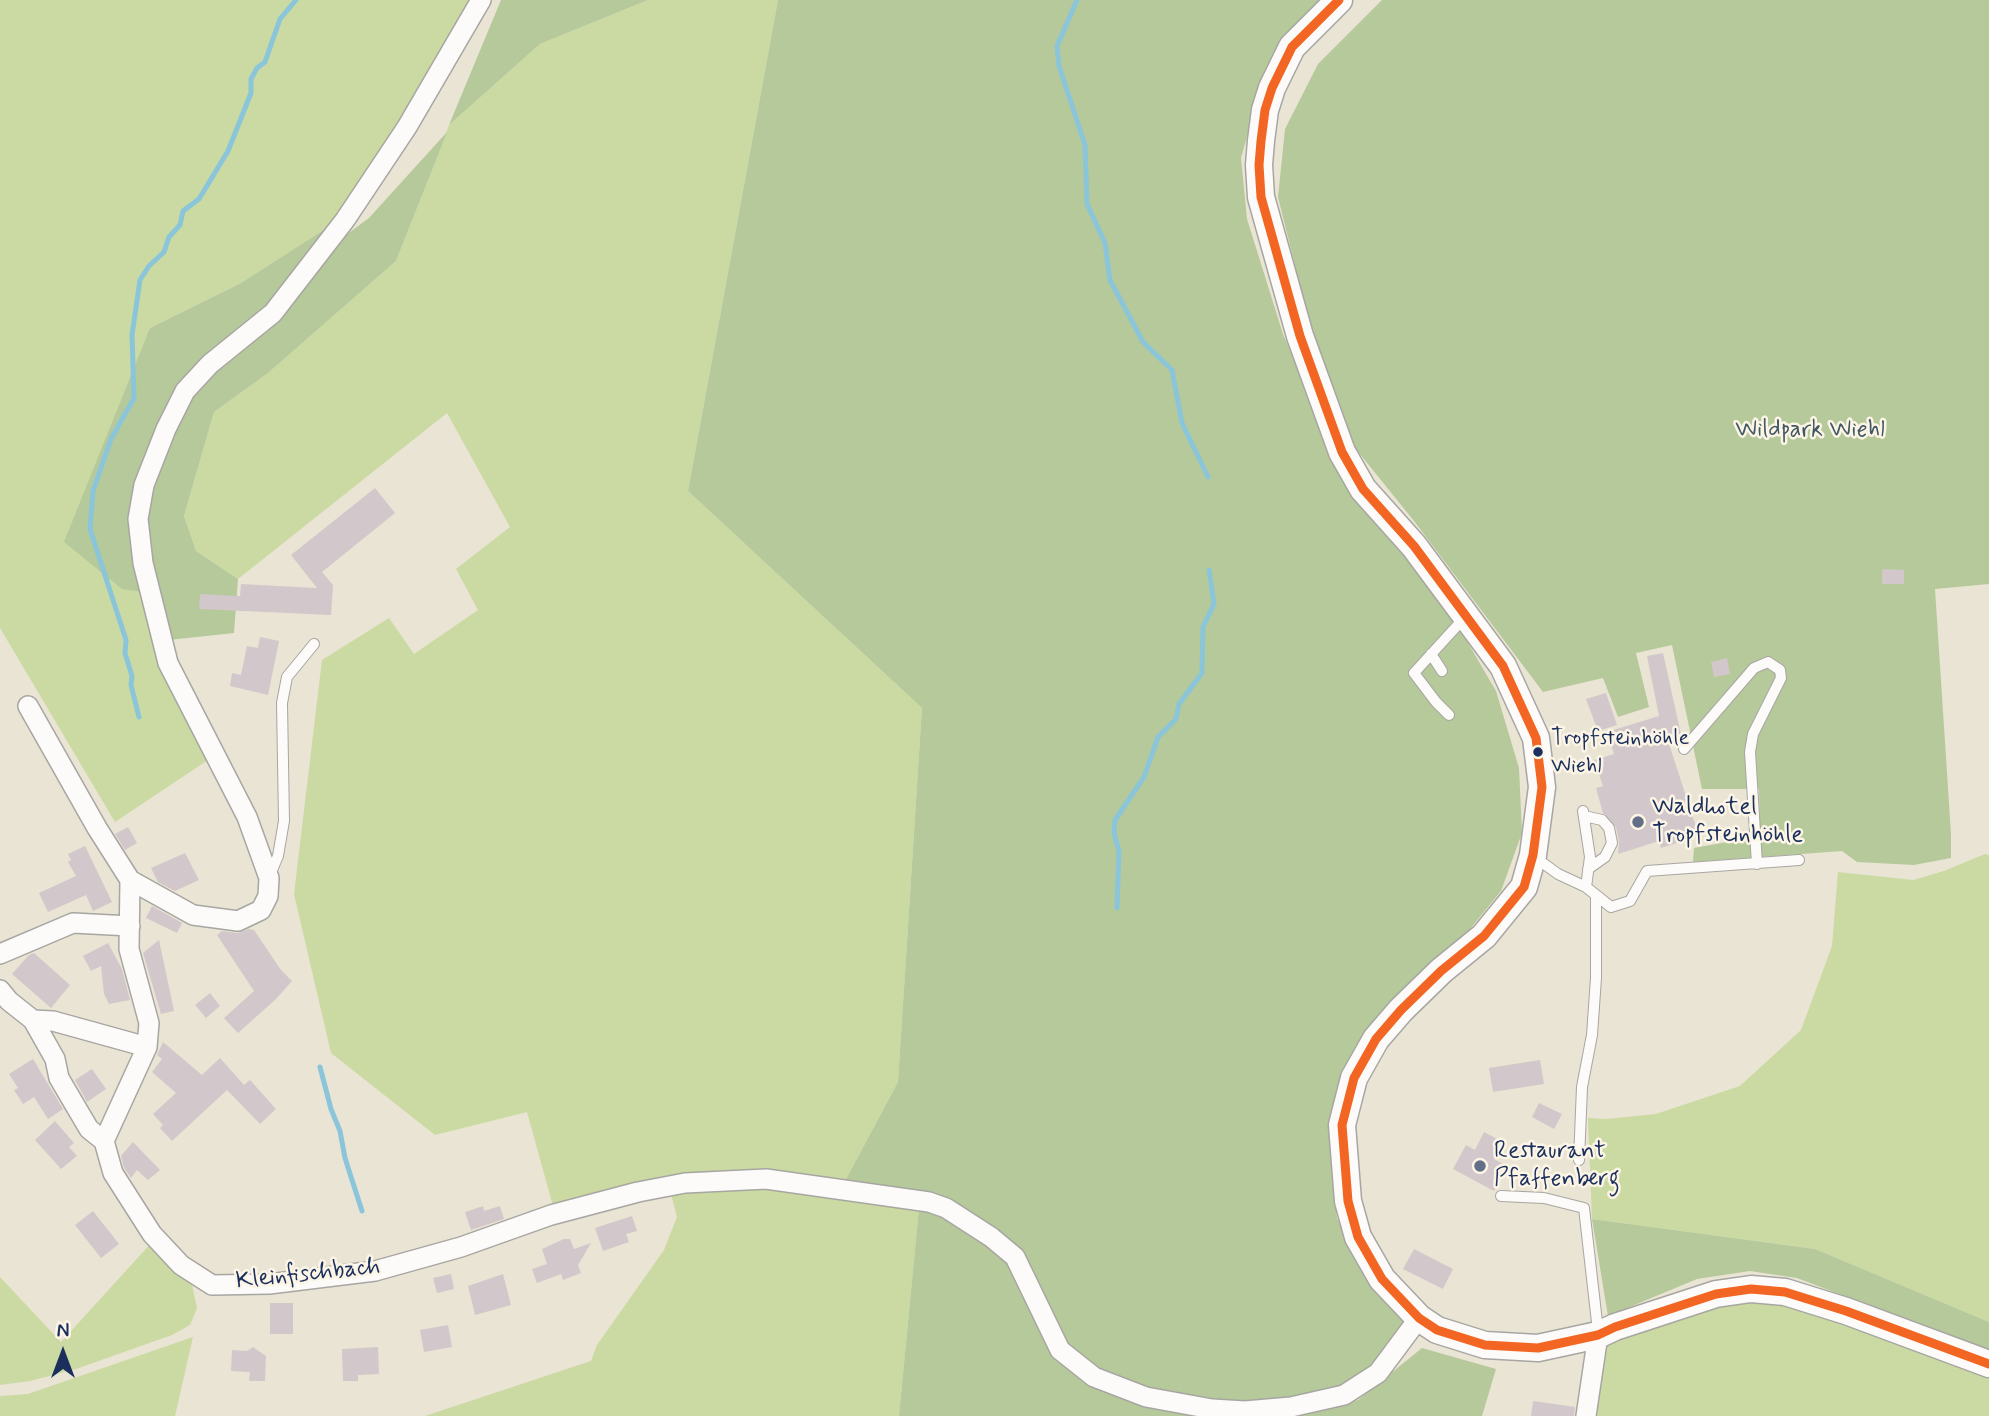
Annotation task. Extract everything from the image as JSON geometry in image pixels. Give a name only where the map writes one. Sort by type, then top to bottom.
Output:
[{"type":"main road","points":[[1339,0],[1292,47],[1272,88],[1265,110],[1261,141],[1261,197],[1300,336],[1342,452],[1363,489],[1414,546],[1503,666],[1536,738],[1542,787],[1532,855],[1524,887],[1484,936],[1441,971],[1401,1010],[1376,1039],[1354,1078],[1342,1125],[1348,1201],[1358,1237],[1382,1279],[1419,1318],[1437,1330],[1485,1345],[1538,1348],[1598,1335],[1716,1294],[1751,1289],[1785,1293],[1846,1311],[1989,1364]]},
{"type":"street","points":[[28,706],[97,828],[130,880],[193,915],[238,921],[261,910],[268,896],[269,877],[247,817],[168,663],[143,564],[138,519],[144,485],[166,429],[186,391],[210,364],[273,313],[345,219],[407,127],[481,0]]},
{"type":"street","points":[[0,990],[33,1020],[55,1059],[59,1078],[76,1107],[89,1129],[104,1141],[147,1047],[149,1023],[129,949],[130,880]]},
{"type":"street","points":[[0,954],[73,923],[130,926]]},
{"type":"street","points":[[33,1020],[52,1021],[147,1047]]},
{"type":"street","name":"Kleinfischbach","points":[[104,1141],[113,1173],[152,1234],[181,1265],[212,1284],[269,1284],[375,1271],[638,1192],[685,1183],[766,1179],[929,1202],[946,1208],[1016,1257],[1060,1350],[1094,1377],[1146,1397],[1213,1409],[1245,1411],[1291,1407],[1344,1395],[1378,1373],[1419,1318]]},
{"type":"street","points":[[1586,1416],[1598,1335]]},
{"type":"lane","points":[[1449,715],[1414,673],[1466,615]]},
{"type":"lane","points":[[269,877],[278,856],[284,821],[282,703],[287,677],[314,645]]},
{"type":"lane","points":[[1431,654],[1442,671]]},
{"type":"lane","points":[[1684,749],[1754,668],[1768,662],[1780,670],[1780,678],[1753,734],[1750,752],[1757,864]]},
{"type":"lane","points":[[1586,887],[1588,869],[1590,857],[1584,813],[1602,820],[1609,828],[1612,844],[1605,857],[1588,869]]},
{"type":"lane","points":[[1532,855],[1558,874],[1586,887],[1595,897],[1611,907],[1630,901],[1647,871],[1799,860]]},
{"type":"lane","points":[[1579,1160],[1583,1087],[1592,1035],[1597,978],[1595,897]]},
{"type":"lane","points":[[1501,1196],[1544,1198],[1584,1208],[1598,1335]]},
{"type":"green space","points":[[0,0],[475,0],[339,220],[241,283],[150,328],[144,592],[208,760],[115,822],[0,628]]},
{"type":"green space","points":[[501,0],[648,0],[540,44],[449,125]]},
{"type":"green space","points":[[648,0],[778,0],[688,491],[922,708],[898,1082],[844,1183],[765,1173],[553,1206],[527,1112],[435,1135],[331,1053],[294,894],[322,660],[389,618],[414,654],[478,610],[456,569],[510,527],[447,413],[238,579],[196,551],[184,516],[214,412],[268,373],[396,261],[449,125],[540,44]]},
{"type":"green space","points":[[778,0],[1323,0],[1299,21],[1265,73],[1241,158],[1247,219],[1283,334],[1334,451],[1461,631],[1496,691],[1519,768],[1522,833],[1501,891],[1457,945],[1378,1017],[1340,1092],[1330,1152],[1337,1218],[1363,1272],[1404,1322],[1377,1366],[1341,1392],[1244,1408],[1154,1397],[1097,1374],[1063,1347],[1020,1252],[972,1216],[844,1183],[898,1082],[922,708],[688,491]]},
{"type":"green space","name":"Wildpark Wiehl","points":[[1382,0],[1989,0],[1989,584],[1935,589],[1951,858],[1914,865],[1857,862],[1842,851],[1693,862],[1694,848],[1760,836],[1759,789],[1702,789],[1672,645],[1636,653],[1649,707],[1618,717],[1603,678],[1543,692],[1414,521],[1355,448],[1311,330],[1278,197],[1285,129],[1318,64]]},
{"type":"green space","points":[[447,132],[396,261],[268,373],[214,412],[184,516],[196,551],[238,579],[234,633],[169,640],[152,577],[145,505],[191,389],[327,249],[369,218]]},
{"type":"green space","points":[[339,220],[270,310],[223,343],[144,474],[144,592],[122,589],[64,542],[150,328],[241,283]]},
{"type":"green space","points":[[1985,854],[1989,855],[1989,1322],[1815,1249],[1592,1219],[1588,1118],[1656,1114],[1740,1086],[1801,1030],[1832,946],[1838,872],[1913,880]]},
{"type":"green space","points":[[764,1188],[919,1208],[899,1416],[425,1416],[591,1361],[597,1345],[664,1250],[677,1217],[671,1194]]},
{"type":"green space","points":[[919,1208],[941,1212],[1012,1260],[1093,1386],[1234,1416],[899,1416]]},
{"type":"green space","points":[[1592,1219],[1815,1249],[1989,1322],[1989,1351],[1797,1278],[1750,1271],[1697,1279],[1608,1316]]},
{"type":"green space","points":[[154,1240],[183,1271],[192,1285],[197,1308],[190,1325],[172,1335],[76,1369],[30,1381],[0,1385],[0,1277],[61,1342]]},
{"type":"green space","points":[[1762,1300],[1818,1309],[1989,1373],[1989,1416],[1592,1416],[1604,1343],[1709,1303]]},
{"type":"green space","points":[[193,1337],[175,1416],[0,1416],[0,1396],[28,1394]]},
{"type":"green space","points":[[1422,1348],[1496,1369],[1482,1416],[1255,1416],[1358,1400]]},
{"type":"building","points":[[375,488],[395,513],[322,572],[333,585],[331,615],[199,609],[200,594],[240,596],[241,584],[317,588],[291,555]]},
{"type":"building","points":[[1882,569],[1904,570],[1904,584],[1882,584]]},
{"type":"building","points":[[260,637],[279,641],[268,695],[230,686],[232,673],[241,675],[247,646],[258,648]]},
{"type":"building","points":[[1663,653],[1682,739],[1669,744],[1699,836],[1661,848],[1659,841],[1618,854],[1616,827],[1603,813],[1596,788],[1603,786],[1594,760],[1614,754],[1607,732],[1659,716],[1647,656]]},
{"type":"building","points":[[1727,658],[1730,674],[1714,677],[1711,662]]},
{"type":"building","points":[[1606,693],[1617,725],[1598,731],[1586,699]]},
{"type":"building","points":[[128,827],[137,843],[125,850],[115,834]]},
{"type":"building","points":[[85,846],[112,902],[93,911],[86,895],[48,912],[39,893],[76,876],[68,862],[71,860],[68,854]]},
{"type":"building","points":[[185,853],[199,880],[175,891],[158,882],[151,868]]},
{"type":"building","points":[[152,906],[182,923],[177,933],[146,918]]},
{"type":"building","points":[[254,930],[281,970],[292,981],[238,1033],[224,1018],[254,991],[217,935],[222,931],[237,933]]},
{"type":"building","points":[[159,940],[174,1011],[161,1014],[143,953]]},
{"type":"building","points":[[108,943],[122,969],[130,1000],[109,1004],[104,994],[101,966],[91,971],[83,956]]},
{"type":"building","points":[[34,953],[70,985],[51,1008],[12,974]]},
{"type":"building","points":[[210,993],[220,1006],[206,1018],[195,1005]]},
{"type":"building","points":[[163,1042],[202,1075],[220,1058],[244,1085],[250,1080],[276,1109],[260,1124],[227,1090],[172,1141],[160,1128],[163,1125],[153,1114],[176,1093],[152,1072],[162,1059],[157,1055]]},
{"type":"building","points":[[33,1059],[63,1109],[48,1119],[34,1097],[23,1104],[14,1090],[18,1088],[9,1074]]},
{"type":"building","points":[[1540,1060],[1544,1084],[1493,1092],[1489,1068]]},
{"type":"building","points":[[92,1069],[106,1089],[87,1102],[75,1080]]},
{"type":"building","points":[[1539,1103],[1562,1114],[1554,1129],[1532,1117]]},
{"type":"building","points":[[55,1121],[74,1143],[69,1147],[77,1156],[61,1169],[35,1140]]},
{"type":"building","points":[[1484,1132],[1503,1142],[1494,1159],[1507,1166],[1494,1191],[1453,1169],[1466,1145],[1475,1150]]},
{"type":"building","points":[[133,1142],[160,1170],[148,1180],[137,1170],[131,1178],[124,1168],[121,1156]]},
{"type":"building","points":[[483,1206],[484,1211],[500,1206],[504,1219],[471,1230],[465,1212]]},
{"type":"building","points":[[93,1211],[119,1244],[101,1258],[75,1225]]},
{"type":"building","points":[[632,1216],[637,1231],[626,1234],[629,1242],[603,1251],[595,1228]]},
{"type":"building","points":[[570,1239],[574,1249],[591,1243],[578,1265],[581,1273],[563,1280],[561,1274],[537,1283],[532,1269],[547,1264],[542,1249]]},
{"type":"building","points":[[1414,1249],[1453,1269],[1443,1289],[1403,1269]]},
{"type":"building","points":[[451,1274],[454,1289],[437,1293],[433,1278]]},
{"type":"building","points":[[503,1274],[511,1305],[475,1315],[468,1286]]},
{"type":"building","points":[[270,1303],[293,1303],[293,1334],[270,1334]]},
{"type":"building","points":[[448,1325],[452,1347],[424,1352],[420,1330]]},
{"type":"building","points":[[253,1347],[266,1356],[265,1381],[249,1381],[250,1372],[231,1371],[232,1350],[247,1351]]},
{"type":"building","points":[[378,1347],[379,1374],[358,1375],[358,1381],[343,1381],[342,1349]]},
{"type":"building","points":[[1533,1401],[1575,1407],[1574,1416],[1531,1416]]},
{"type":"waterway","points":[[139,717],[125,653],[126,640],[90,529],[93,491],[111,439],[134,398],[132,335],[140,280],[149,266],[164,252],[169,237],[180,225],[183,211],[199,199],[228,151],[251,93],[251,79],[257,68],[265,62],[280,19],[296,0]]},
{"type":"waterway","points":[[1077,0],[1057,46],[1059,66],[1085,145],[1087,204],[1105,243],[1110,280],[1143,342],[1172,370],[1182,423],[1208,477]]},
{"type":"waterway","points":[[1117,908],[1119,851],[1114,833],[1115,820],[1144,777],[1158,737],[1176,719],[1179,704],[1202,673],[1203,627],[1214,604],[1209,570]]},
{"type":"waterway","points":[[320,1067],[362,1211]]},
{"type":"transit line","points":[[1339,0],[1292,47],[1272,88],[1265,110],[1261,141],[1261,197],[1300,336],[1342,452],[1363,489],[1414,546],[1503,666],[1536,738],[1542,787],[1533,855],[1524,887],[1484,936],[1441,971],[1401,1010],[1376,1039],[1354,1078],[1342,1125],[1348,1201],[1358,1237],[1382,1279],[1419,1318],[1437,1330],[1485,1345],[1538,1348],[1598,1335],[1716,1294],[1751,1289],[1785,1292],[1846,1311],[1989,1364]]},
{"type":"place","name":"Tropfsteinhöhle Wiehl","points":[[1538,752]]},
{"type":"place","name":"Waldhotel Tropfsteinhöhle","points":[[1638,822]]},
{"type":"place","name":"Restaurant Pfaffenberg","points":[[1480,1166]]}]
